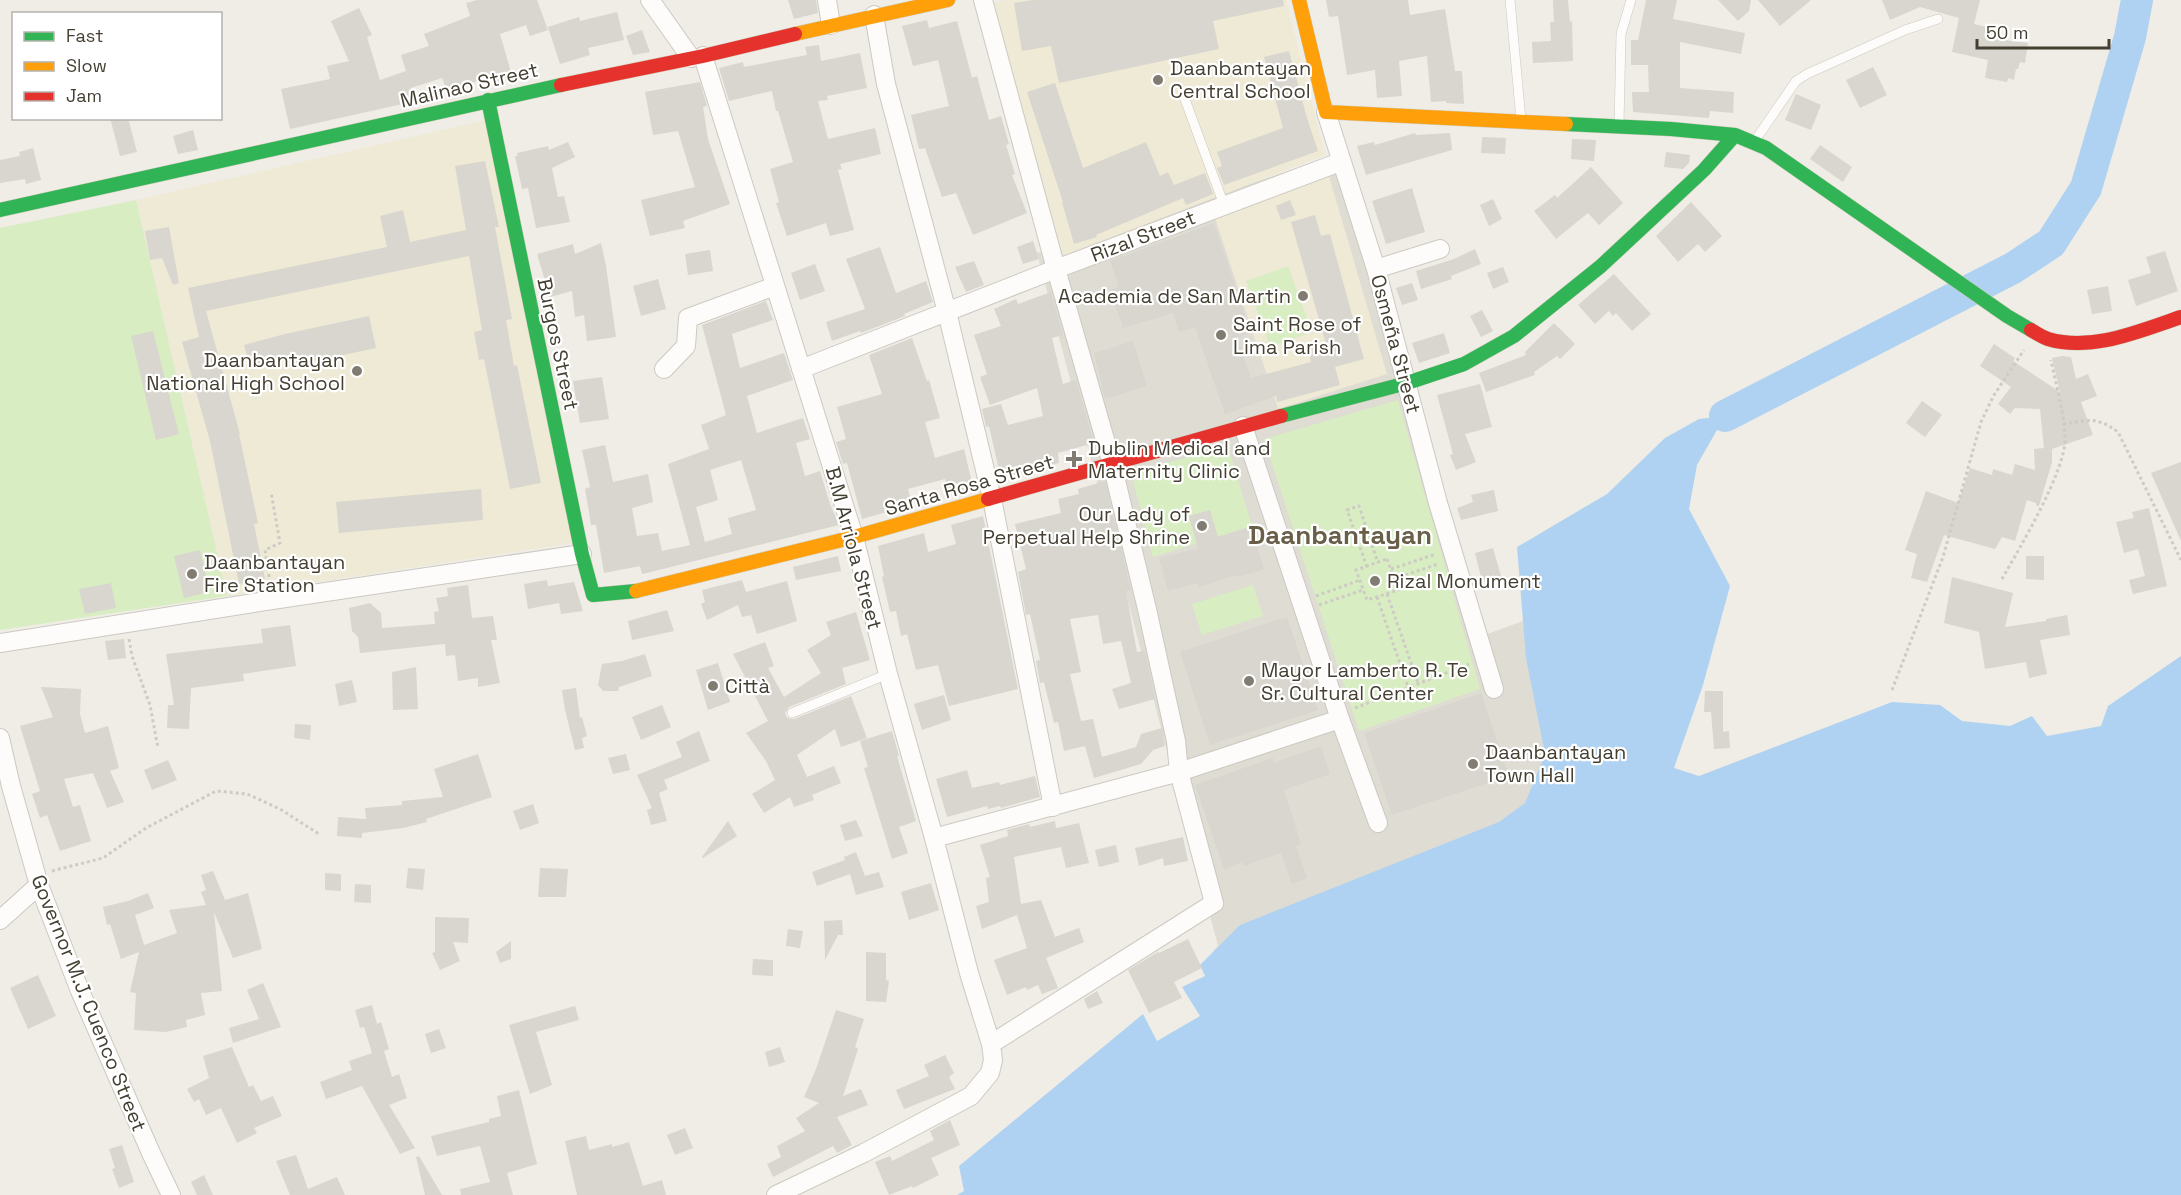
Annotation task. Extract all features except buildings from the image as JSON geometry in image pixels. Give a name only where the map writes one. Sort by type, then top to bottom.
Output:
[{"type":"main road","name":"Malinao Street","points":[[0,210],[488,100],[697,57],[948,0]]},
{"type":"main road","name":"Osmeña Street","points":[[1299,0],[1326,112]]},
{"type":"main road","name":"Burgos Street","points":[[488,100],[582,554],[593,595]]},
{"type":"main road","points":[[1326,112],[1619,126],[1735,135],[1766,148],[1784,159],[2007,316],[2041,336],[2088,344],[2126,335],[2181,317]]},
{"type":"main road","name":"Santa Rosa Street","points":[[593,595],[636,591],[854,537],[1243,426],[1407,383],[1464,364],[1514,336],[1601,266],[1704,170],[1735,135]]},
{"type":"street","name":"B.M Arriola Street","points":[[650,0],[697,57],[775,286],[854,537],[888,674],[934,838],[950,905],[991,1044],[993,1060],[990,1073],[970,1096],[864,1153],[776,1195]]},
{"type":"street","points":[[827,0],[831,25]]},
{"type":"street","points":[[983,0],[1112,464],[1176,741],[1179,772],[1215,903],[991,1044]]},
{"type":"street","points":[[874,15],[886,84],[992,499],[1053,807]]},
{"type":"street","name":"Osmeña Street","points":[[1326,112],[1340,162],[1376,269],[1438,503],[1494,689]]},
{"type":"street","name":"Rizal Street","points":[[801,369],[1056,269],[1340,162]]},
{"type":"street","points":[[1376,269],[1440,249]]},
{"type":"street","points":[[664,369],[686,346],[688,318],[775,286]]},
{"type":"street","points":[[1243,426],[1340,720],[1378,822]]},
{"type":"street","points":[[0,643],[125,622],[582,554]]},
{"type":"street","points":[[934,838],[1179,772],[1340,720]]},
{"type":"street","name":"Governor M.J. Cuenco Street","points":[[0,738],[37,880],[80,991],[171,1195]]},
{"type":"street","points":[[0,920],[37,880]]},
{"type":"lane","points":[[1510,0],[1521,122]]},
{"type":"lane","points":[[1619,126],[1621,34],[1631,0]]},
{"type":"lane","points":[[1754,143],[1796,81],[1905,30],[1938,19]]},
{"type":"lane","points":[[1183,94],[1224,205]]},
{"type":"lane","points":[[792,713],[888,674]]},
{"type":"path","points":[[2002,579],[2047,495],[2064,454],[2066,437],[2041,336]]},
{"type":"path","points":[[1892,690],[1943,557],[1981,422],[1994,395],[2041,336]]},
{"type":"path","points":[[2063,424],[2090,420],[2105,422],[2118,432],[2181,560]]},
{"type":"path","points":[[271,492],[280,543],[265,550],[272,600]]},
{"type":"path","points":[[1366,567],[1347,510],[1359,506],[1378,562]]},
{"type":"path","points":[[1391,569],[1453,553]]},
{"type":"path","points":[[1394,579],[1453,553]]},
{"type":"path","points":[[1387,560],[1391,569],[1398,590],[1367,600],[1356,570],[1387,560]]},
{"type":"path","points":[[1302,606],[1360,580]]},
{"type":"path","points":[[1302,606],[1363,590]]},
{"type":"path","points":[[1387,594],[1418,683]]},
{"type":"path","points":[[1377,597],[1408,687]]},
{"type":"path","points":[[125,622],[132,656],[150,705],[158,748]]},
{"type":"path","points":[[1340,720],[1357,706],[1484,658]]},
{"type":"path","points":[[37,880],[103,858],[146,828],[216,791],[247,794],[280,809],[319,834]]},
{"type":"shaded area","name":"Daanbantayan Central School","points":[[1006,0],[1286,0],[1325,155],[1063,256],[988,4]]},
{"type":"shaded area","name":"Daanbantayan National High School","points":[[491,119],[572,543],[227,596],[136,200]]},
{"type":"shaded area","points":[[1344,153],[1479,637],[1523,621],[1545,754],[1525,803],[1478,860],[1213,951],[1218,946],[1037,253]]},
{"type":"shaded area","name":"Academia de San Martin","points":[[1329,176],[1387,374],[1278,409],[1215,218]]},
{"type":"green space","points":[[136,200],[227,596],[0,630],[0,228]]},
{"type":"green space","points":[[1288,266],[1312,332],[1270,347],[1246,281]]},
{"type":"green space","points":[[1398,400],[1480,689],[1359,731],[1264,439]]},
{"type":"green space","points":[[1228,446],[1252,526],[1153,557],[1131,473]]},
{"type":"green space","points":[[1253,585],[1263,616],[1202,635],[1192,604]]},
{"type":"water","points":[[1725,416],[1697,465],[1689,509],[1730,586],[1703,685],[1674,768],[1699,776],[1892,702],[1940,705],[1962,721],[2010,726],[2032,716],[2047,736],[2101,726],[2108,706],[2181,656],[2181,1195],[957,1195],[964,1191],[959,1166],[1143,1014],[1157,1041],[1200,1016],[1182,987],[1205,976],[1200,965],[1240,925],[1499,822],[1525,803],[1545,754],[1526,658],[1517,547],[1607,494],[1665,438],[1699,419]]},
{"type":"waterway","points":[[1725,416],[2013,268],[2051,243],[2086,188],[2130,37],[2137,0]]},
{"type":"traffic: fast","points":[[0,210],[561,85]]},
{"type":"traffic: fast","points":[[488,100],[582,554],[593,595],[636,591]]},
{"type":"traffic: fast","points":[[1566,124],[1671,129],[1735,135],[1766,148],[2007,316],[2031,330]]},
{"type":"traffic: fast","points":[[1281,416],[1407,383],[1464,364],[1514,336],[1601,266],[1704,170],[1735,135]]},
{"type":"traffic: slow","points":[[795,34],[948,0]]},
{"type":"traffic: slow","points":[[1299,0],[1326,112],[1566,124]]},
{"type":"traffic: slow","points":[[636,591],[854,537],[988,499]]},
{"type":"traffic: jam","points":[[561,85],[703,56],[795,34]]},
{"type":"traffic: jam","points":[[2031,330],[2048,339],[2081,343],[2132,334],[2181,317]]},
{"type":"traffic: jam","points":[[988,499],[1281,416]]},
{"type":"place","name":"Daanbantayan Central School","points":[[1158,80]]},
{"type":"place","name":"Academia de San Martin","points":[[1303,296]]},
{"type":"place","name":"Saint Rose of Lima Parish","points":[[1221,335]]},
{"type":"place","name":"Daanbantayan National High School","points":[[357,371]]},
{"type":"place","name":"Dublin Medical and Maternity Clinic","points":[[1074,459]]},
{"type":"place","name":"Our Lady of Perpetual Help Shrine","points":[[1202,526]]},
{"type":"place","name":"Daanbantayan Fire Station","points":[[192,574]]},
{"type":"place","name":"Rizal Monument","points":[[1375,581]]},
{"type":"place","name":"Mayor Lamberto R. Te Sr. Cultural Center","points":[[1249,681]]},
{"type":"place","name":"Città","points":[[713,686]]},
{"type":"place","name":"Daanbantayan Town Hall","points":[[1473,764]]},
{"type":"district","name":"Daanbantayan","points":[[1340,535]]}]
